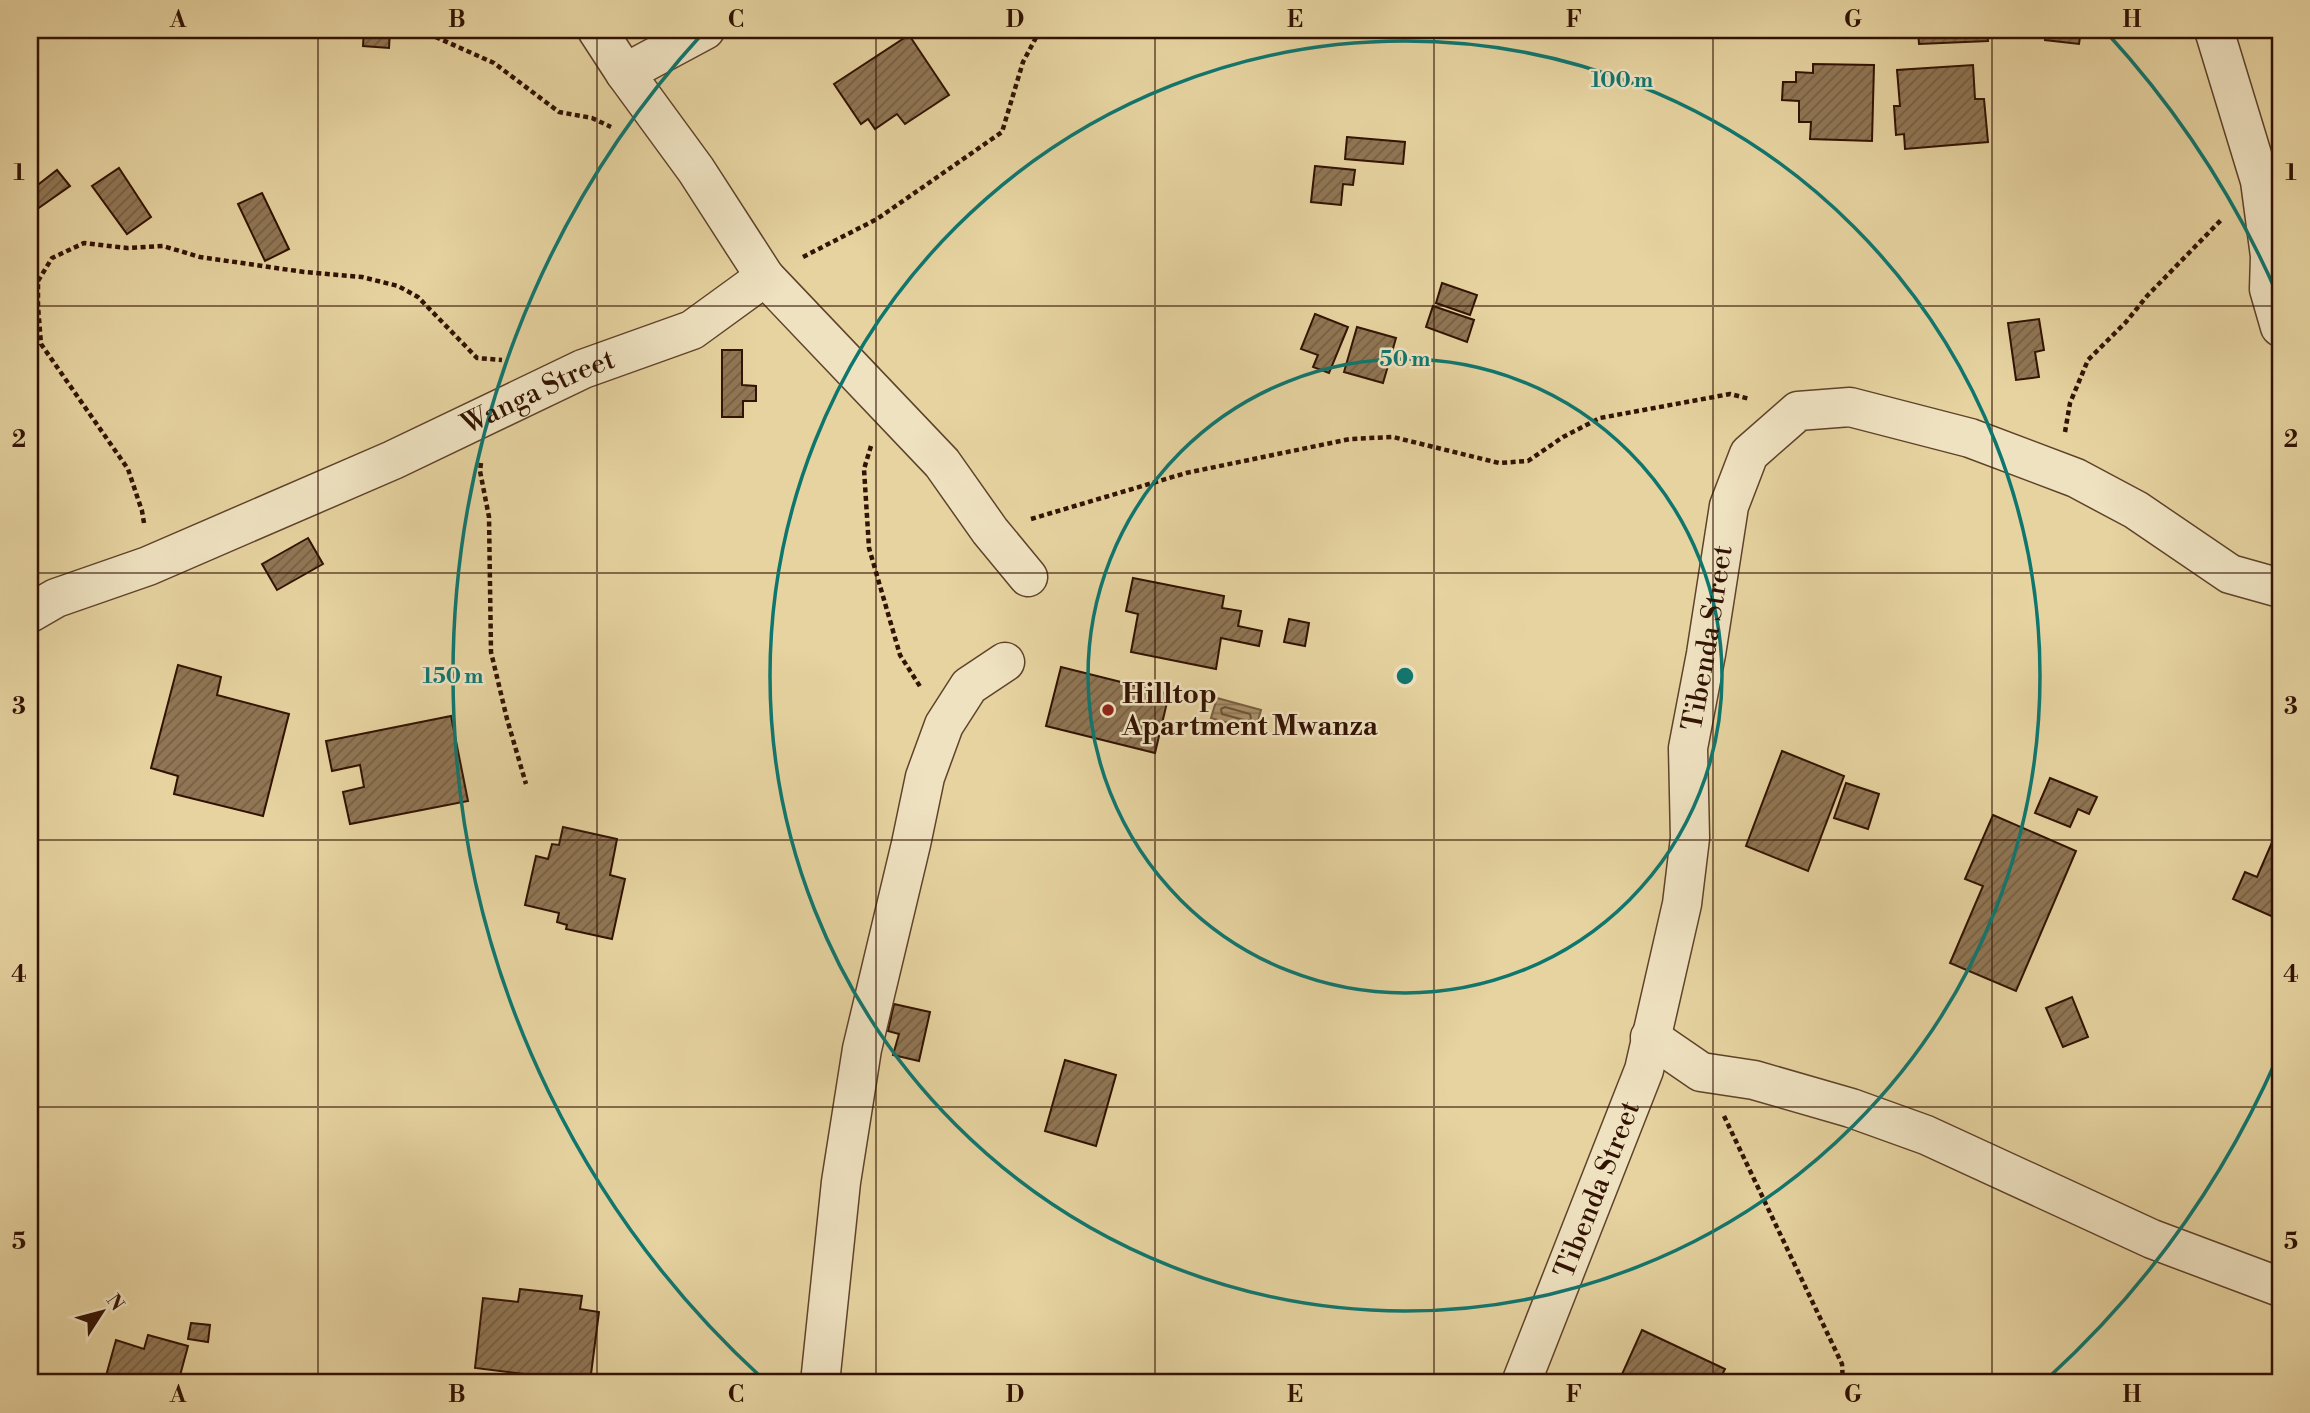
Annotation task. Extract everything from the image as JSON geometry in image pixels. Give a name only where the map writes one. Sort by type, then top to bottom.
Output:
[{"type":"street","points":[[597,30],[696,170],[765,277],[942,463],[990,531],[1028,577]]},
{"type":"street","points":[[625,73],[705,30]]},
{"type":"street","points":[[2214,30],[2260,181],[2270,256],[2269,289],[2280,327]]},
{"type":"street","name":"Wanga Street","points":[[30,613],[56,598],[148,566],[393,460],[583,369],[692,330],[765,277]]},
{"type":"street","points":[[1798,411],[1850,407],[1970,438],[2076,478],[2136,510],[2230,573],[2280,588]]},
{"type":"street","name":"Tibenda Street","points":[[1521,1383],[1644,1070],[1682,904],[1690,838],[1689,748],[1729,506],[1749,454],[1798,411]]},
{"type":"street","points":[[820,1383],[841,1182],[862,1049],[925,777],[944,725],[969,686],[1005,662]]},
{"type":"street","points":[[1650,1037],[1701,1072],[1754,1080],[1889,1121],[1926,1135],[2152,1239],[2280,1287]]},
{"type":"path","points":[[420,30],[494,63],[559,112],[592,118],[616,129]]},
{"type":"path","points":[[765,277],[877,219],[1002,132],[1023,62],[1040,30]]},
{"type":"path","points":[[2076,478],[2062,444],[2070,403],[2088,360],[2260,181]]},
{"type":"path","points":[[148,566],[142,511],[128,469],[41,344],[38,281],[52,258],[84,243],[127,248],[163,246],[200,257],[304,272],[362,277],[398,286],[418,297],[477,358],[499,361],[511,359]]},
{"type":"path","points":[[990,531],[1186,473],[1350,439],[1393,437],[1499,463],[1528,461],[1563,437],[1600,418],[1730,394],[1798,411]]},
{"type":"path","points":[[884,401],[864,469],[869,548],[900,654],[944,725]]},
{"type":"path","points":[[488,414],[480,471],[489,517],[491,652],[526,784]]},
{"type":"path","points":[[1701,1072],[1743,1153],[1790,1259],[1842,1364],[1843,1383]]},
{"type":"water","points":[[1217,698],[1261,710],[1255,731],[1211,718]]},
{"type":"building","points":[[364,30],[390,30],[389,48],[363,46]]},
{"type":"building","points":[[1918,30],[1987,30],[1988,41],[1919,44]]},
{"type":"building","points":[[2046,30],[2081,30],[2079,44],[2045,40]]},
{"type":"building","points":[[909,35],[949,95],[905,124],[897,114],[875,129],[868,119],[861,124],[834,84]]},
{"type":"building","points":[[1813,64],[1874,65],[1872,141],[1810,139],[1811,122],[1799,122],[1799,101],[1782,100],[1783,82],[1796,82],[1796,72],[1813,73]]},
{"type":"building","points":[[1973,65],[1975,99],[1984,99],[1988,142],[1905,149],[1904,134],[1896,135],[1894,106],[1900,106],[1897,70]]},
{"type":"building","points":[[1347,137],[1405,142],[1403,164],[1345,159]]},
{"type":"building","points":[[1315,166],[1355,170],[1353,185],[1343,184],[1341,205],[1311,202]]},
{"type":"building","points":[[119,168],[151,217],[127,234],[92,186]]},
{"type":"building","points":[[57,170],[70,186],[30,214],[30,191]]},
{"type":"building","points":[[262,193],[289,249],[265,261],[238,204]]},
{"type":"building","points":[[1442,283],[1477,295],[1470,315],[1436,303]]},
{"type":"building","points":[[1433,306],[1474,320],[1467,342],[1426,327]]},
{"type":"building","points":[[1315,314],[1348,327],[1329,373],[1313,367],[1318,355],[1301,349]]},
{"type":"building","points":[[2039,319],[2044,350],[2035,352],[2039,377],[2016,380],[2008,323]]},
{"type":"building","points":[[1357,327],[1396,338],[1383,383],[1344,372]]},
{"type":"building","points":[[722,350],[742,350],[742,385],[756,386],[756,401],[743,401],[743,417],[722,417]]},
{"type":"building","points":[[308,538],[323,564],[277,590],[262,564]]},
{"type":"building","points":[[1133,578],[1224,596],[1222,608],[1241,611],[1238,626],[1262,631],[1259,646],[1221,638],[1216,669],[1131,652],[1138,614],[1126,611]]},
{"type":"building","points":[[1289,619],[1309,623],[1305,646],[1284,642]]},
{"type":"building","points":[[178,665],[221,677],[217,695],[289,714],[263,816],[174,794],[178,776],[151,768]]},
{"type":"building","name":"Hilltop Apartment Mwanza","points":[[1061,667],[1169,694],[1155,753],[1046,726]]},
{"type":"building","points":[[451,716],[468,801],[350,824],[343,792],[364,787],[360,765],[332,771],[326,741]]},
{"type":"building","points":[[1782,751],[1844,776],[1808,871],[1746,846]]},
{"type":"building","points":[[2050,778],[2097,797],[2089,814],[2078,809],[2070,827],[2035,813]]},
{"type":"building","points":[[1846,783],[1879,794],[1868,829],[1834,818]]},
{"type":"building","points":[[1993,815],[2076,851],[2016,991],[1950,963],[1983,886],[1965,879]]},
{"type":"building","points":[[2280,824],[2280,920],[2233,899],[2245,872],[2257,877]]},
{"type":"building","points":[[563,827],[617,839],[610,875],[625,879],[612,939],[566,929],[567,925],[557,922],[559,913],[525,905],[536,856],[548,859],[552,844],[559,845]]},
{"type":"building","points":[[2072,997],[2088,1037],[2063,1047],[2046,1008]]},
{"type":"building","points":[[894,1004],[930,1012],[919,1061],[893,1055],[899,1034],[888,1031]]},
{"type":"building","points":[[1065,1060],[1116,1075],[1096,1146],[1045,1131]]},
{"type":"building","points":[[520,1289],[582,1296],[580,1309],[599,1312],[590,1382],[475,1368],[483,1298],[518,1302]]},
{"type":"building","points":[[191,1323],[210,1325],[208,1342],[188,1339]]},
{"type":"building","points":[[1642,1330],[1725,1369],[1718,1383],[1618,1383]]},
{"type":"building","points":[[148,1335],[188,1346],[178,1383],[104,1383],[116,1340],[144,1349]]},
{"type":"place","name":"Hilltop Apartment Mwanza","points":[[1108,710]]}]
